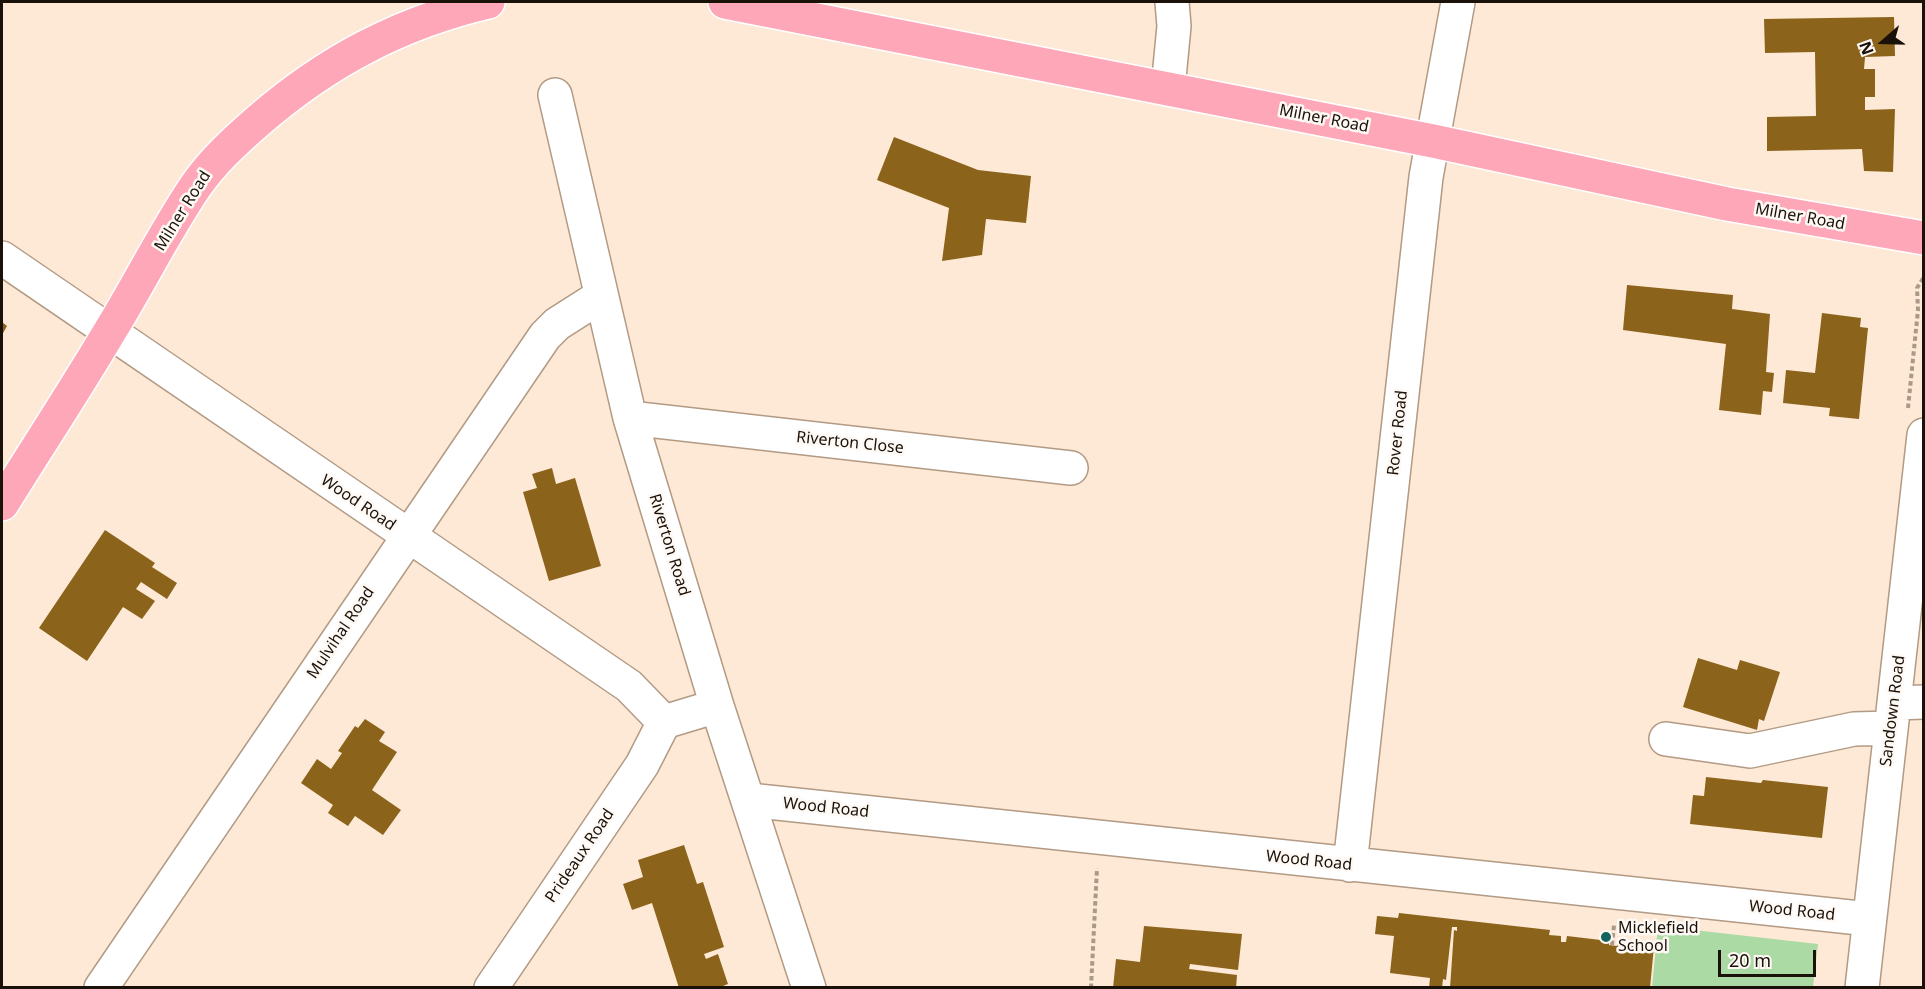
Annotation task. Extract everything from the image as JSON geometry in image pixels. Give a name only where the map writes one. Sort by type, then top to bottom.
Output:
[{"type":"main road","name":"Milner Road","points":[[2,504],[110,332],[196,186],[220,157],[252,126],[304,83],[351,52],[390,34],[463,8],[488,2]]},
{"type":"main road","name":"Milner Road","points":[[725,2],[1433,141],[1727,204],[1923,238]]},
{"type":"street","points":[[1168,88],[1174,26],[1172,2]]},
{"type":"street","name":"Rover Road","points":[[1350,865],[1426,177],[1458,2]]},
{"type":"street","name":"Riverton Road","points":[[555,95],[630,418],[717,706],[809,987]]},
{"type":"street","name":"Wood Road","points":[[2,258],[629,686],[664,722]]},
{"type":"street","name":"Mulvihal Road","points":[[101,987],[545,336],[573,313],[601,296]]},
{"type":"street","name":"Riverton Close","points":[[630,418],[1071,468]]},
{"type":"street","name":"Sandown Road","points":[[1862,987],[1869,919],[1902,711],[1923,435]]},
{"type":"street","points":[[664,722],[717,706]]},
{"type":"street","points":[[1666,739],[1750,751],[1854,729],[1902,711]]},
{"type":"street","name":"Prideaux Road","points":[[490,987],[642,765],[664,722]]},
{"type":"street","name":"Wood Road","points":[[749,800],[1869,919]]},
{"type":"path","points":[[1091,987],[1098,838]]},
{"type":"green space","points":[[1658,926],[1818,944],[1813,987],[1652,987]]},
{"type":"building","points":[[1894,17],[1895,56],[1865,57],[1864,69],[1875,69],[1875,97],[1865,97],[1865,110],[1895,109],[1893,172],[1864,171],[1862,149],[1767,151],[1767,117],[1816,116],[1815,52],[1765,53],[1764,19]]},
{"type":"building","points":[[894,137],[978,170],[1031,176],[1026,223],[986,219],[982,255],[942,261],[949,208],[877,180]]},
{"type":"building","points":[[1627,285],[1733,295],[1732,309],[1770,314],[1766,372],[1774,373],[1772,392],[1763,391],[1761,415],[1719,410],[1726,344],[1623,330]]},
{"type":"building","points":[[1822,313],[1861,318],[1860,327],[1868,328],[1859,419],[1829,416],[1830,408],[1783,403],[1786,370],[1815,373]]},
{"type":"building","points":[[2,322],[7,326],[2,335]]},
{"type":"building","points":[[552,468],[556,484],[575,478],[601,566],[549,581],[523,492],[537,488],[532,474]]},
{"type":"building","points":[[105,530],[155,563],[152,567],[177,583],[167,599],[141,582],[136,589],[155,601],[142,619],[123,607],[87,661],[39,628]]},
{"type":"building","points":[[1698,658],[1737,670],[1740,660],[1780,672],[1764,721],[1759,719],[1757,730],[1683,707]]},
{"type":"building","points":[[365,719],[385,732],[379,741],[397,752],[372,790],[401,810],[383,835],[355,816],[348,826],[328,813],[333,805],[301,783],[317,759],[331,769],[342,753],[338,751],[355,726],[358,728]]},
{"type":"building","points":[[1706,777],[1828,787],[1822,838],[1690,824],[1693,795],[1704,796]]},
{"type":"building","points":[[684,845],[697,884],[703,882],[724,947],[704,954],[706,959],[718,954],[728,984],[718,988],[679,988],[652,903],[632,910],[623,884],[643,877],[638,860]]},
{"type":"building","points":[[1399,913],[1550,930],[1549,935],[1561,936],[1561,942],[1566,942],[1567,936],[1609,941],[1609,945],[1617,946],[1617,941],[1654,946],[1650,988],[1450,988],[1454,930],[1457,931],[1457,927],[1452,927],[1446,980],[1443,979],[1442,988],[1429,988],[1430,978],[1390,973],[1394,936],[1375,934],[1377,916],[1398,918]]},
{"type":"building","points":[[1144,926],[1242,934],[1238,970],[1190,964],[1189,969],[1237,975],[1236,988],[1113,988],[1116,959],[1140,962]]},
{"type":"place","name":"Micklefield School","points":[[1606,937]]}]
